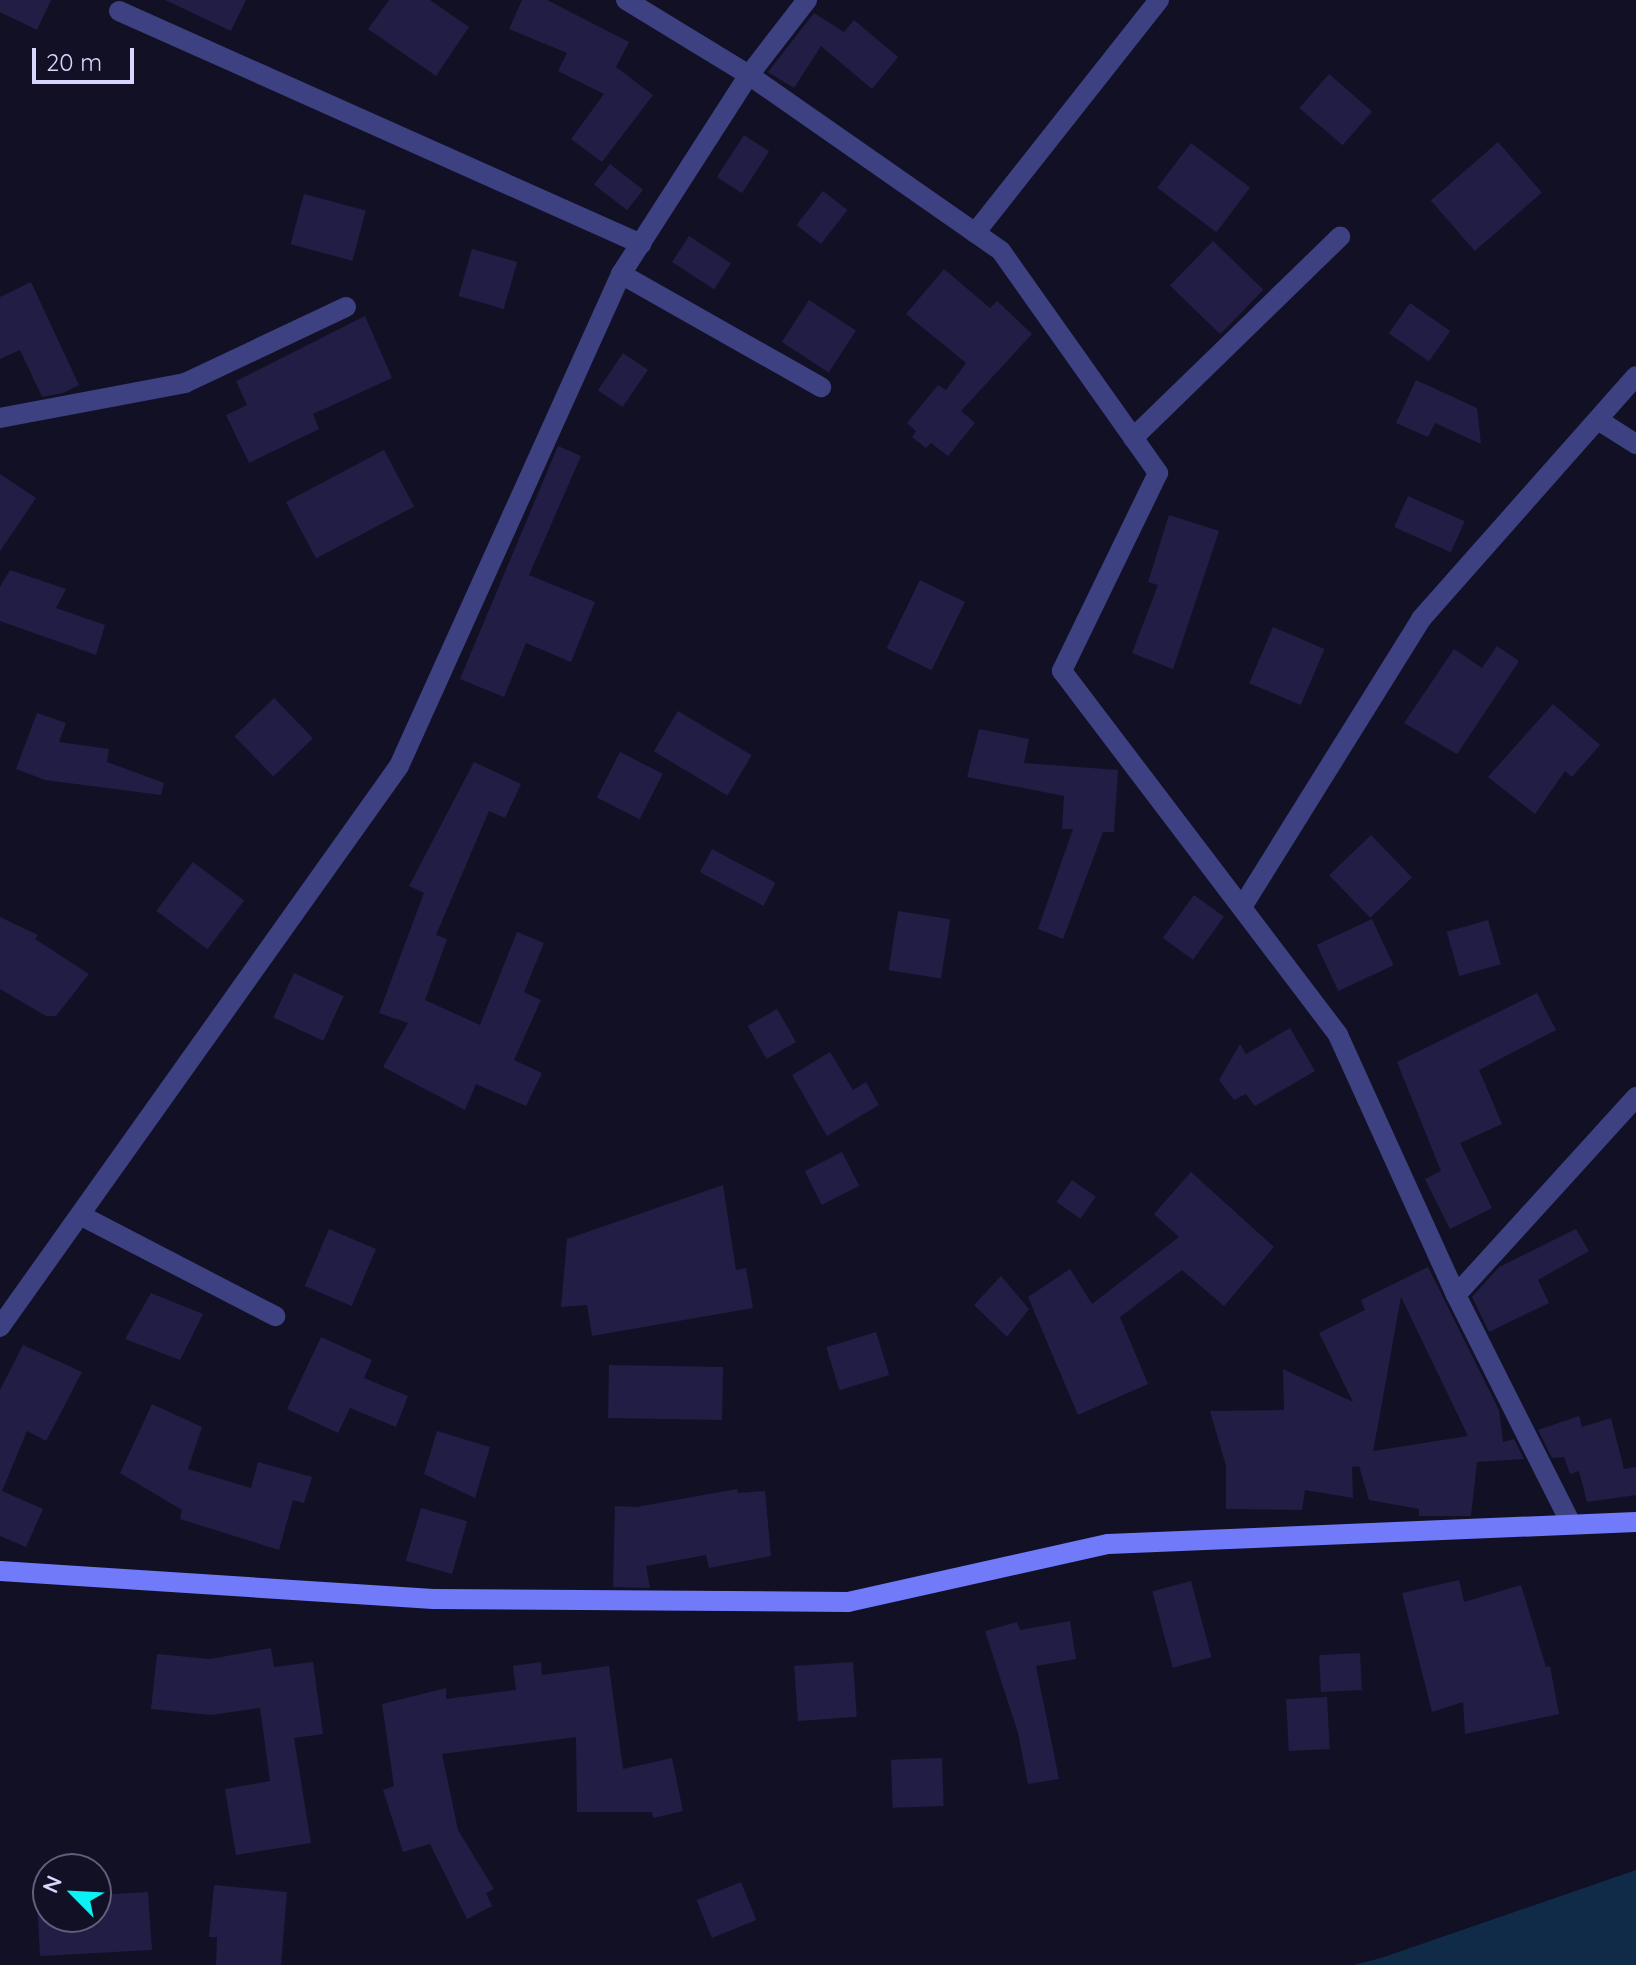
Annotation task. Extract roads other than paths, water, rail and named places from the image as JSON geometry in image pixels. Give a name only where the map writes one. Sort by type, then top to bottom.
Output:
[{"type":"main road","points":[[0,1571],[433,1599],[848,1602],[1108,1544],[1636,1522]]},
{"type":"street","points":[[626,0],[749,75],[1001,251],[1158,473],[1062,671],[1338,1035],[1456,1295],[1571,1524]]},
{"type":"street","points":[[1,1323],[399,766],[621,274],[749,75],[807,0]]},
{"type":"street","points":[[975,233],[1159,0]]},
{"type":"street","points":[[119,11],[641,244]]},
{"type":"street","points":[[1133,438],[1340,237]]},
{"type":"street","points":[[621,274],[821,387]]},
{"type":"street","points":[[0,418],[185,383],[346,307]]},
{"type":"street","points":[[1242,907],[1421,619],[1636,376]]},
{"type":"street","points":[[1598,420],[1636,444]]},
{"type":"street","points":[[1456,1295],[1636,1097]]},
{"type":"street","points":[[80,1215],[275,1316]]},
{"type":"water","points":[[1636,1870],[1636,1965],[1354,1965],[1381,1958]]}]
